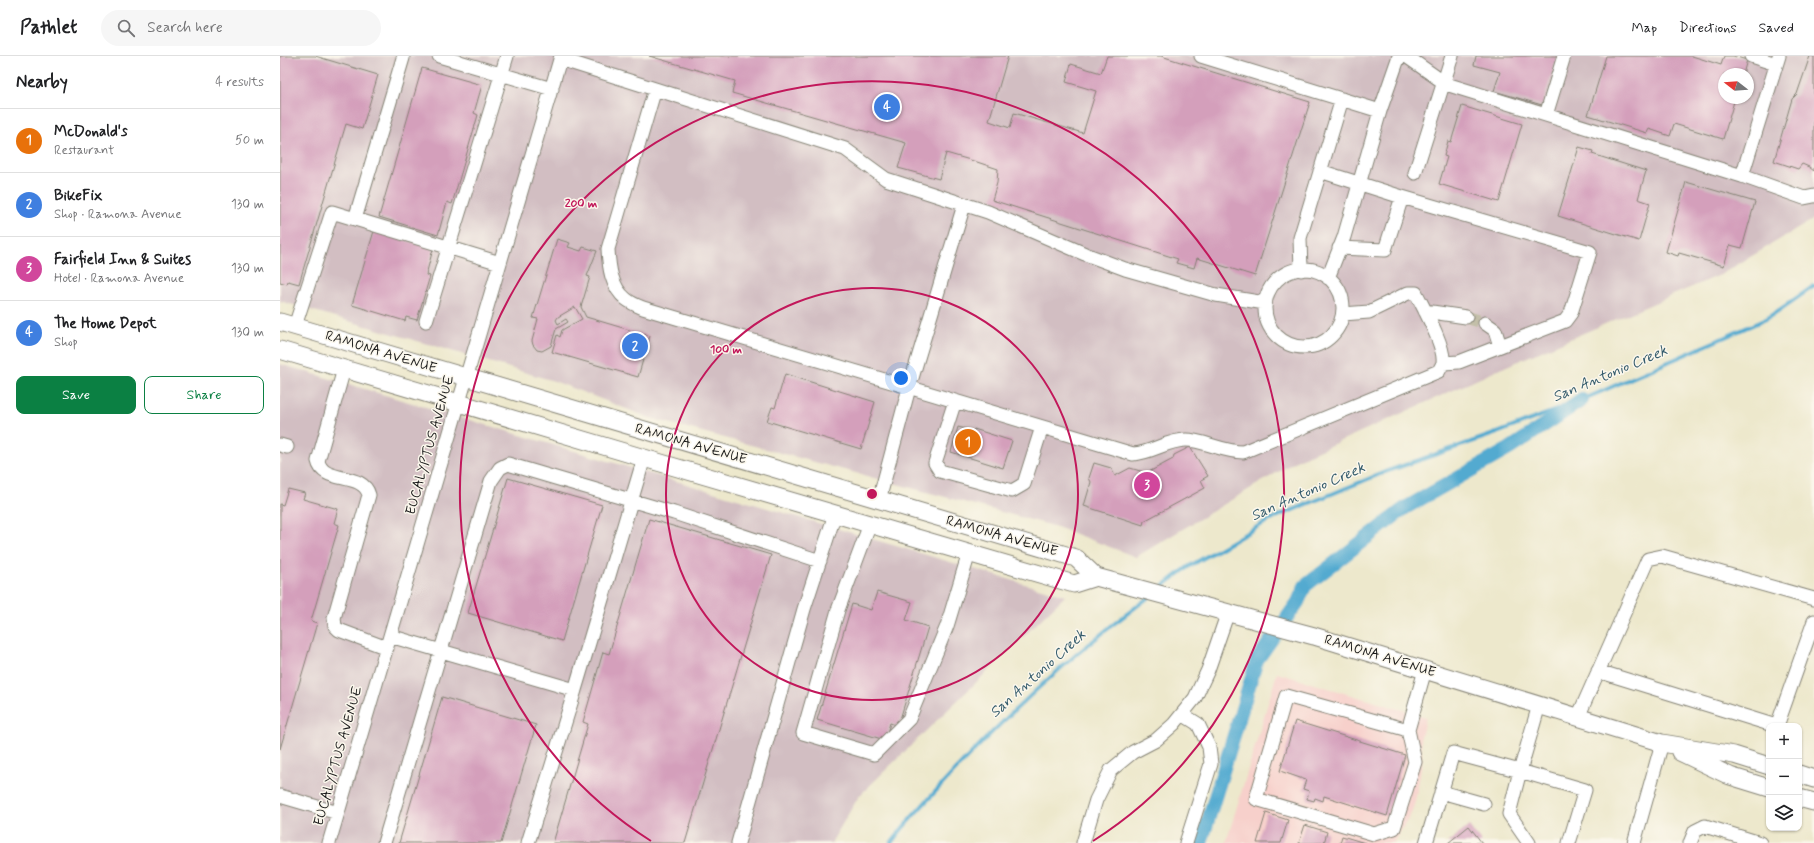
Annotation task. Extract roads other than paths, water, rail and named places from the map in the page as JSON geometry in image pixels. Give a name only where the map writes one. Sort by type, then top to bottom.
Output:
[{"type":"main road","name":"RAMONA AVENUE","points":[[287,324],[1076,558],[1096,577],[1314,636],[1662,743],[1734,755],[1766,765]]},
{"type":"main road","name":"RAMONA AVENUE","points":[[280,350],[1074,584],[1096,577]]},
{"type":"main road","points":[[870,524],[879,500]]},
{"type":"main road","name":"RAMONA AVENUE","points":[[1662,743],[1730,776],[1766,787]]},
{"type":"main road","points":[[1802,775],[1814,779]]},
{"type":"main road","points":[[1802,799],[1814,802]]},
{"type":"street","points":[[439,56],[552,89]]},
{"type":"street","points":[[426,321],[507,56]]},
{"type":"street","points":[[1201,56],[1380,111]]},
{"type":"street","points":[[1328,278],[1359,184],[1380,111],[1399,56]]},
{"type":"street","points":[[1406,56],[1444,83],[1742,176],[1804,198],[1814,196]]},
{"type":"street","points":[[1415,173],[1452,56]]},
{"type":"street","points":[[1546,115],[1564,56]]},
{"type":"street","points":[[1742,176],[1777,60],[1751,56]]},
{"type":"street","points":[[355,219],[402,57]]},
{"type":"street","points":[[561,58],[845,149],[886,179],[988,212],[1085,254],[1125,269],[1216,295],[1265,303]]},
{"type":"street","name":"EUCALYPTUS AVENUE","points":[[329,843],[561,58]]},
{"type":"street","points":[[655,89],[608,249],[609,268],[615,284],[626,299],[643,308],[1133,454],[1145,453],[1173,441],[1188,440],[1232,452],[1243,452],[1439,370],[1443,363],[1442,352],[1425,311],[1416,294],[1408,293],[1369,312],[1343,314]]},
{"type":"street","points":[[1301,270],[1300,238],[1342,99]]},
{"type":"street","points":[[1320,171],[1402,197],[1590,252],[1571,313],[1565,321],[1458,362],[1443,363]]},
{"type":"street","points":[[1339,248],[1385,250],[1402,197]]},
{"type":"street","points":[[879,500],[909,388],[964,205]]},
{"type":"street","points":[[287,324],[332,212],[500,263]]},
{"type":"street","points":[[1309,269],[1324,274],[1328,278],[1335,284],[1342,298],[1343,314],[1338,328],[1328,340],[1314,346],[1299,347],[1284,342],[1273,332],[1266,318],[1265,303],[1270,288],[1280,277],[1294,270],[1309,269]]},
{"type":"street","points":[[1425,311],[1466,317]]},
{"type":"street","points":[[1485,322],[1495,330],[1500,346]]},
{"type":"street","points":[[344,369],[318,461],[319,466],[328,473],[362,484],[368,489],[369,495],[334,618],[335,626],[339,630],[388,642],[441,650],[575,690]]},
{"type":"street","points":[[955,401],[936,463],[940,471],[1012,492],[1024,484],[1042,427]]},
{"type":"street","points":[[528,843],[575,690],[630,500],[644,458]]},
{"type":"street","points":[[384,843],[491,481],[500,468],[508,464],[630,500],[820,561]]},
{"type":"street","points":[[738,843],[802,616],[835,514]]},
{"type":"street","points":[[870,524],[838,610],[803,733],[874,754],[909,719],[948,626],[969,553]]},
{"type":"street","points":[[1578,717],[1648,559],[1662,556],[1814,599]]},
{"type":"street","points":[[1083,843],[1096,800],[1110,770],[1133,752],[1156,740],[1174,724],[1195,698],[1208,670],[1220,610]]},
{"type":"street","points":[[1777,723],[1814,621]]},
{"type":"street","points":[[1408,730],[1286,696],[1256,799],[1372,838],[1394,828],[1415,762],[1408,730],[1425,670]]},
{"type":"street","points":[[1598,671],[1766,723]]},
{"type":"street","points":[[1529,843],[1509,814],[1539,706]]},
{"type":"street","points":[[1182,714],[1198,724],[1209,747],[1210,764],[1186,843]]},
{"type":"street","points":[[1634,843],[1662,743]]},
{"type":"street","points":[[1426,843],[1453,753],[1585,790],[1569,843]]},
{"type":"street","points":[[1442,792],[1484,804]]},
{"type":"street","points":[[280,796],[338,812]]},
{"type":"street","points":[[1690,843],[1695,831],[1705,826],[1760,843]]},
{"type":"waterway","name":"San Antonio Creek","points":[[1159,589],[1188,567],[1271,519],[1385,472],[1497,433],[1582,400],[1766,319],[1814,286]]},
{"type":"waterway","points":[[1201,843],[1257,660],[1298,602],[1305,586],[1405,508],[1509,449],[1582,400]]},
{"type":"waterway","name":"San Antonio Creek","points":[[891,843],[912,817],[972,752],[1020,705],[1096,638],[1149,597]]},
{"type":"tunnel","points":[[1466,317],[1485,323]]},
{"type":"place","name":"The Home Depot","points":[[887,107]]},
{"type":"place","name":"BikeFix","points":[[635,346]]},
{"type":"place","name":"McDonald's","points":[[968,442]]},
{"type":"place","name":"Fairfield Inn & Suites","points":[[1147,485]]}]
